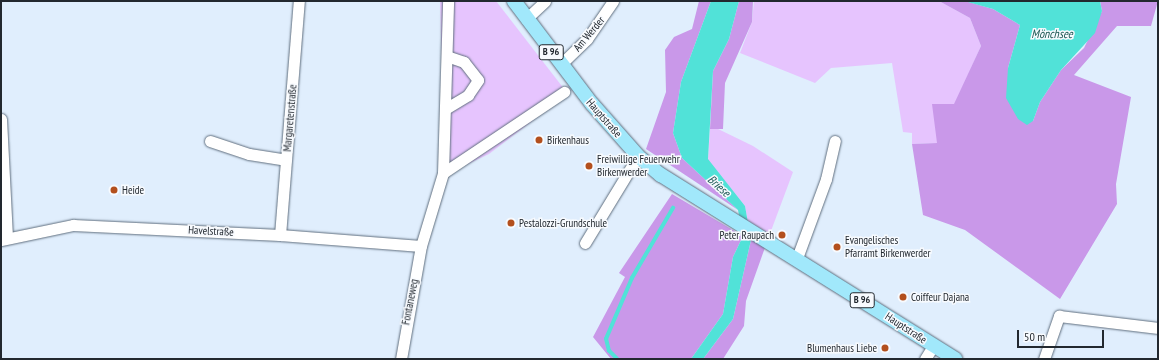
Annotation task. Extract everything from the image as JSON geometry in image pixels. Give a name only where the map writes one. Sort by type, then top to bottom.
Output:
[{"type":"main road","name":"Hauptstraße","points":[[514,1],[561,64],[638,156],[707,206],[754,231],[955,359]]},
{"type":"street","name":"Margaretenstraße","points":[[280,234],[299,1]]},
{"type":"street","points":[[421,246],[443,173],[448,1]]},
{"type":"street","points":[[526,19],[545,1]]},
{"type":"street","name":"Am Werder","points":[[561,64],[587,39],[613,1]]},
{"type":"street","points":[[445,109],[463,99],[478,80],[464,62],[447,56]]},
{"type":"street","points":[[443,173],[564,92]]},
{"type":"street","points":[[1,120],[4,239]]},
{"type":"street","points":[[210,141],[249,154],[286,160]]},
{"type":"street","points":[[797,258],[816,208],[835,141]]},
{"type":"street","points":[[585,243],[638,156]]},
{"type":"street","name":"Havelstraße","points":[[4,239],[73,225],[280,234],[421,246]]},
{"type":"street","name":"Fontaneweg","points":[[401,359],[421,246]]},
{"type":"street","points":[[1044,359],[1059,316],[1158,328]]},
{"type":"street","points":[[925,359],[933,346]]},
{"type":"shaded area","points":[[440,1],[496,1],[568,94],[489,154],[445,175]]},
{"type":"shaded area","points":[[699,1],[711,1],[681,82],[673,133],[682,158],[738,210],[646,149],[666,92],[665,50],[674,37],[692,29]]},
{"type":"shaded area","points":[[739,1],[753,1],[752,22],[725,83],[723,129],[710,129],[713,71],[729,39]]},
{"type":"shaded area","points":[[754,1],[939,1],[970,18],[981,46],[937,143],[912,144],[912,133],[903,132],[892,63],[831,68],[815,83],[740,53],[752,22]]},
{"type":"shaded area","points":[[939,1],[965,1],[993,9],[1020,25],[1008,68],[1033,121],[1040,102],[1061,70],[1084,48],[1102,11],[1100,1],[1158,1],[1151,26],[1117,26],[1074,75],[1131,97],[1116,184],[1117,204],[1060,299],[965,230],[923,215],[912,144],[937,143],[932,104],[954,104],[981,46],[970,18]]},
{"type":"shaded area","points":[[714,127],[753,146],[793,172],[768,239],[751,240],[745,206],[708,160],[710,129]]},
{"type":"shaded area","points":[[672,194],[743,236],[733,257],[723,314],[691,359],[611,359],[593,337],[625,277],[619,273]]},
{"type":"shaded area","points":[[768,239],[746,301],[744,326],[723,359],[703,359],[733,319],[751,240]]},
{"type":"water","name":"Briese","points":[[711,1],[739,1],[729,39],[713,71],[708,159],[745,206],[751,240],[733,319],[703,359],[691,359],[723,314],[733,257],[743,236],[738,210],[682,158],[673,133],[681,82]]},
{"type":"water","name":"Mönchsee","points":[[964,1],[1100,1],[1102,11],[1095,33],[1061,70],[1040,102],[1033,121],[1027,125],[1018,119],[1006,98],[1008,68],[1020,25],[993,9]]},
{"type":"waterway","points":[[617,359],[609,351],[606,339],[632,278],[673,208]]},
{"type":"place","name":"Birkenhaus","points":[[539,140]]},
{"type":"place","name":"Freiwillige Feuerwehr Birkenwerder","points":[[589,166]]},
{"type":"place","name":"Heide","points":[[114,190]]},
{"type":"place","name":"Pestalozzi-Grundschule","points":[[511,223]]},
{"type":"place","name":"Peter Raupach","points":[[782,235]]},
{"type":"place","name":"Evangelisches Pfarramt Birkenwerder","points":[[837,247]]},
{"type":"place","name":"Coiffeur Dajana","points":[[903,297]]},
{"type":"place","name":"Blumenhaus Liebe","points":[[885,348]]}]
